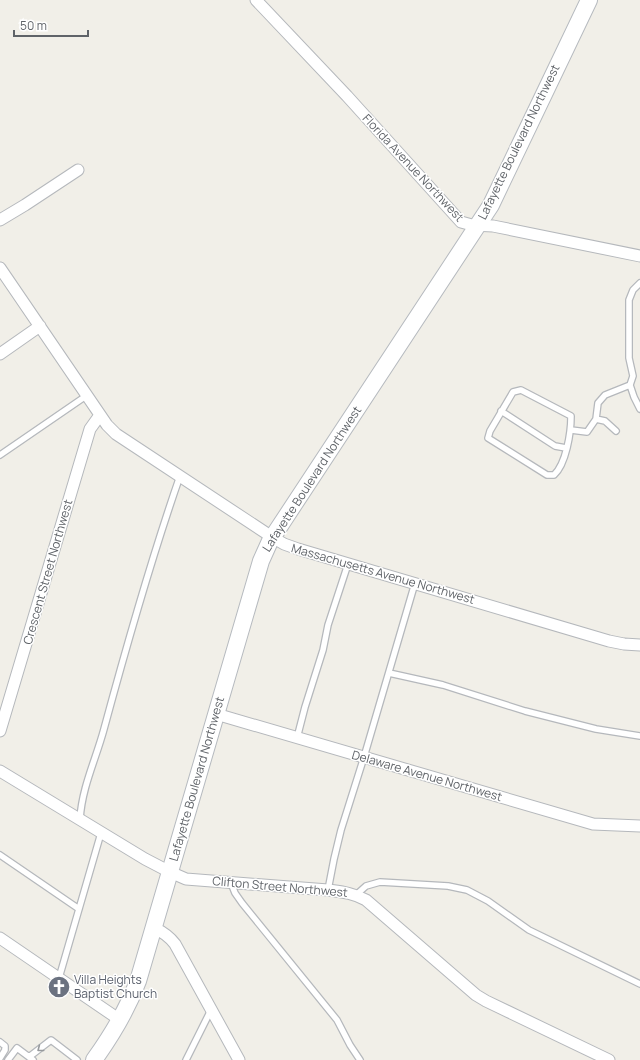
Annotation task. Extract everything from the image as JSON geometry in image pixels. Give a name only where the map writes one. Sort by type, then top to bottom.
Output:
[{"type":"main road","name":"Lafayette Boulevard Northwest","points":[[94,1060],[131,1000],[138,980],[261,561],[272,537],[491,205],[588,0]]},
{"type":"street","name":"Florida Avenue Northwest","points":[[256,0],[358,108],[461,222],[465,224],[508,229],[640,256]]},
{"type":"street","points":[[0,220],[25,206],[78,170]]},
{"type":"street","name":"Massachusetts Avenue Northwest","points":[[0,268],[86,396],[107,425],[116,434],[272,537],[284,544],[298,549],[609,641],[640,645]]},
{"type":"street","points":[[0,354],[40,326]]},
{"type":"street","name":"Crescent Street Northwest","points":[[0,731],[90,429],[100,415]]},
{"type":"street","name":"Delaware Avenue Northwest","points":[[216,714],[593,824],[640,826]]},
{"type":"street","name":"Clifton Street Northwest","points":[[0,771],[170,872],[192,880],[350,892],[366,900],[476,995],[609,1060]]},
{"type":"street","points":[[154,928],[170,937],[175,944],[239,1060]]},
{"type":"street","points":[[0,938],[120,1020]]},
{"type":"lane","points":[[640,283],[633,290],[629,300],[630,358],[633,376],[630,385],[640,409]]},
{"type":"lane","points":[[571,430],[587,432],[596,419],[598,403],[605,395],[630,385]]},
{"type":"lane","points":[[521,390],[571,416],[571,430],[560,469],[554,475],[547,475],[488,438],[490,431],[513,392],[521,390]]},
{"type":"lane","points":[[0,455],[86,396]]},
{"type":"lane","points":[[502,411],[555,446],[566,448]]},
{"type":"lane","points":[[596,419],[605,421],[616,431]]},
{"type":"lane","points":[[80,819],[84,791],[102,736],[165,519],[180,476]]},
{"type":"lane","points":[[297,738],[304,707],[323,650],[328,625],[348,564]]},
{"type":"lane","points":[[328,890],[341,830],[415,583]]},
{"type":"lane","points":[[389,673],[443,685],[525,711],[596,729],[640,736]]},
{"type":"lane","points":[[59,978],[78,909],[102,832]]},
{"type":"lane","points":[[0,855],[78,909]]},
{"type":"lane","points":[[231,882],[235,894],[336,1020],[360,1060]]},
{"type":"lane","points":[[356,895],[366,886],[380,882],[448,886],[467,890],[488,901],[529,930],[640,984]]},
{"type":"lane","points":[[186,1060],[211,1010]]},
{"type":"lane","points":[[8,1060],[17,1048],[31,1059],[51,1040],[77,1060]]},
{"type":"lane","points":[[0,1042],[5,1046],[5,1050],[0,1058]]},
{"type":"place","name":"Villa Heights Baptist Church","points":[[59,987]]}]
